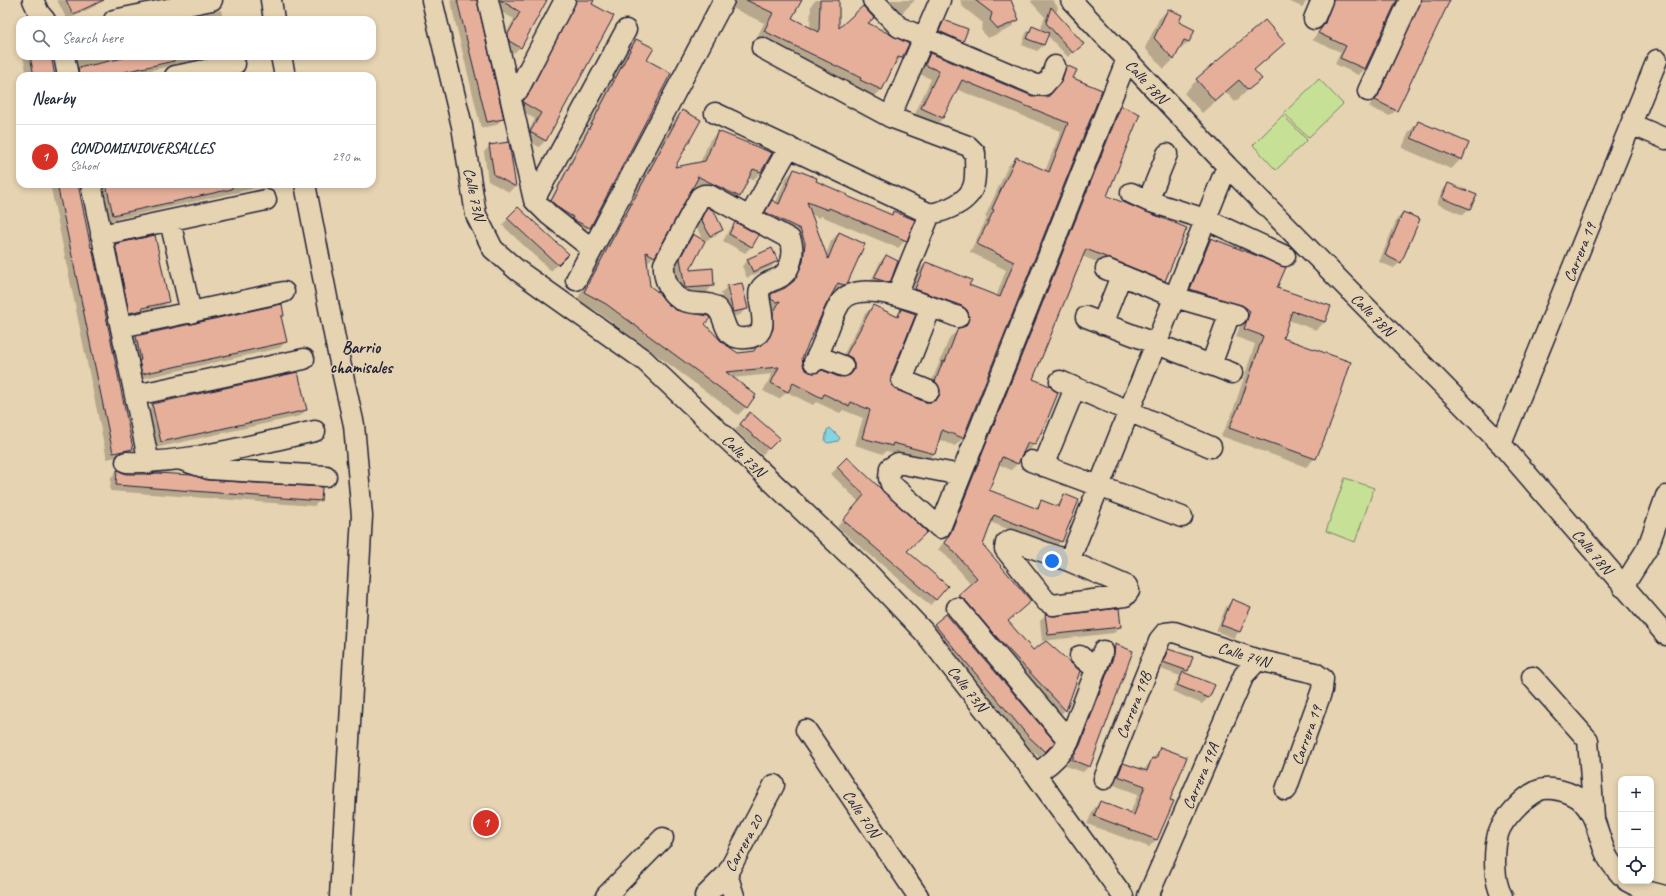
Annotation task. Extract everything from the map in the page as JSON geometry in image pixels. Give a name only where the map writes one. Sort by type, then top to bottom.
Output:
[{"type":"street","points":[[33,0],[42,16]]},
{"type":"street","points":[[134,16],[212,0]]},
{"type":"street","points":[[271,0],[273,16]]},
{"type":"street","name":"Calle 73N","points":[[432,0],[462,126],[476,215],[493,249],[516,270],[644,360],[869,574],[924,632],[1035,774],[1123,896]]},
{"type":"street","points":[[488,0],[534,200],[549,215],[592,249]]},
{"type":"street","points":[[511,95],[518,90],[565,0]]},
{"type":"street","points":[[576,280],[724,0]]},
{"type":"street","points":[[873,0],[899,27],[1036,85],[1044,85],[1051,77],[1055,66]]},
{"type":"street","points":[[890,117],[940,0]]},
{"type":"street","name":"Calle 78N","points":[[1071,0],[1227,166],[1501,444],[1666,635]]},
{"type":"street","points":[[1314,19],[1322,0]]},
{"type":"street","points":[[1368,91],[1410,0]]},
{"type":"street","points":[[534,200],[626,30]]},
{"type":"street","points":[[715,112],[930,214],[947,211],[970,193],[974,184],[975,153],[968,146],[890,117],[762,48]]},
{"type":"street","points":[[961,475],[1127,59]]},
{"type":"street","points":[[65,60],[67,72]]},
{"type":"street","points":[[282,60],[284,72]]},
{"type":"street","name":"Carrera 19","points":[[1501,444],[1657,60]]},
{"type":"street","points":[[195,72],[235,64]]},
{"type":"street","points":[[1631,124],[1666,139]]},
{"type":"street","points":[[750,216],[789,147]]},
{"type":"street","points":[[1167,154],[1140,197],[1206,219],[1285,256]]},
{"type":"street","points":[[1069,561],[1128,410],[1227,166]]},
{"type":"street","points":[[92,188],[149,463]]},
{"type":"street","points":[[307,188],[336,344],[354,425],[362,516],[340,896]]},
{"type":"street","points":[[709,194],[750,216],[790,239],[793,246],[793,256],[783,275],[764,284],[760,289],[758,295],[763,314],[762,326],[756,335],[746,338],[734,337],[724,327],[719,310],[706,302],[689,303],[681,300],[669,288],[664,276],[664,264],[700,197],[709,194]]},
{"type":"street","points":[[101,235],[266,200]]},
{"type":"street","points":[[897,295],[930,214]]},
{"type":"street","points":[[170,221],[190,313]]},
{"type":"street","points":[[1211,365],[1233,314],[1174,296],[1113,273],[1094,320],[1155,344],[1232,373]]},
{"type":"street","points":[[844,366],[816,359],[841,302],[855,293],[870,291],[897,295],[958,317]]},
{"type":"street","points":[[121,327],[284,292]]},
{"type":"street","points":[[929,391],[902,380],[931,307]]},
{"type":"street","points":[[136,395],[304,359]]},
{"type":"street","points":[[1182,517],[1037,463],[1068,385],[1211,447]]},
{"type":"street","points":[[126,462],[149,463],[180,459],[315,431]]},
{"type":"street","points":[[180,459],[209,469],[326,476]]},
{"type":"street","points":[[1623,587],[1648,547],[1666,496]]},
{"type":"street","points":[[1011,540],[1069,561],[1128,586],[1129,591],[1125,596],[1053,606],[1046,601],[1005,548],[1006,543],[1011,540]]},
{"type":"street","points":[[957,608],[1069,741]]},
{"type":"street","name":"Calle 74N","points":[[1165,633],[1174,632],[1258,660],[1315,673],[1323,679]]},
{"type":"street","name":"Carrera 19B","points":[[1104,779],[1160,639],[1165,633]]},
{"type":"street","points":[[1035,774],[1053,763],[1062,754],[1069,741],[1100,660],[1080,656]]},
{"type":"street","name":"Carrera 19A","points":[[1148,896],[1244,675],[1258,660]]},
{"type":"street","points":[[1532,677],[1588,740],[1594,820]]},
{"type":"street","name":"Carrera 19","points":[[1286,790],[1322,690],[1323,679]]},
{"type":"street","name":"Calle 70N","points":[[806,730],[918,896]]},
{"type":"street","name":"Carrera 20","points":[[705,896],[727,874],[774,785]]},
{"type":"street","points":[[1502,896],[1499,891],[1495,864],[1499,833],[1513,811],[1537,791],[1560,789],[1582,801],[1594,820],[1607,856],[1618,872]]},
{"type":"street","points":[[606,896],[663,838]]},
{"type":"street","points":[[727,874],[734,896]]},
{"type":"street","points":[[1633,884],[1646,891],[1665,896]]},
{"type":"green space","points":[[1319,79],[1343,104],[1308,138],[1284,113]]},
{"type":"green space","points":[[1283,115],[1307,140],[1276,170],[1253,145]]},
{"type":"green space","points":[[1345,478],[1374,488],[1355,542],[1326,531]]},
{"type":"water","points":[[830,428],[840,438],[838,441],[828,443],[825,441],[827,430]]},
{"type":"building","points":[[66,0],[104,0],[73,14]]},
{"type":"building","points":[[457,0],[477,0],[504,119],[487,122]]},
{"type":"building","points":[[500,0],[547,0],[521,48],[509,41],[508,34],[520,12]]},
{"type":"building","points":[[576,0],[594,0],[592,4],[614,16],[546,141],[530,132],[541,113],[523,101],[528,95]]},
{"type":"building","points":[[746,0],[802,0],[792,18],[819,32],[820,0],[839,0],[839,28],[863,6],[874,18],[868,23],[909,44],[902,58],[898,57],[882,90],[860,80],[861,78],[764,31],[773,13]]},
{"type":"building","points":[[975,0],[1011,0],[1019,20],[998,29],[990,20],[992,13]]},
{"type":"building","points":[[1333,0],[1397,0],[1365,69],[1340,58],[1346,46],[1318,33],[1325,23]]},
{"type":"building","points":[[1421,0],[1450,0],[1397,111],[1375,100]]},
{"type":"building","points":[[1051,7],[1084,44],[1073,53],[1046,23]]},
{"type":"building","points":[[1168,9],[1182,15],[1179,22],[1195,30],[1189,42],[1184,40],[1174,60],[1154,38]]},
{"type":"building","points":[[944,20],[968,29],[963,42],[939,31]]},
{"type":"building","points":[[1265,20],[1285,43],[1254,70],[1262,79],[1248,90],[1239,80],[1215,101],[1196,79]]},
{"type":"building","points":[[1032,26],[1049,33],[1044,45],[1027,39]]},
{"type":"building","points":[[636,39],[654,48],[647,60],[671,73],[590,228],[572,219],[573,217],[551,201]]},
{"type":"building","points":[[930,53],[1032,96],[1048,97],[1062,81],[1066,65],[1077,70],[1073,78],[1102,90],[963,438],[942,430],[935,454],[893,443],[892,446],[862,438],[870,410],[851,402],[849,406],[824,394],[822,398],[793,383],[788,392],[771,383],[779,367],[726,372],[756,395],[747,408],[606,304],[584,292],[682,110],[701,120],[675,167],[705,161],[718,131],[772,153],[761,172],[753,169],[740,197],[697,176],[698,178],[655,257],[646,252],[650,286],[676,310],[708,316],[710,318],[705,324],[722,342],[738,353],[754,351],[756,347],[768,339],[773,329],[773,313],[780,301],[776,302],[771,299],[771,294],[785,288],[794,281],[803,262],[805,243],[800,229],[765,212],[772,200],[779,204],[794,169],[817,178],[816,181],[848,195],[847,196],[892,215],[893,211],[915,220],[907,241],[829,208],[828,210],[807,202],[828,259],[839,232],[865,244],[847,284],[844,285],[838,283],[826,305],[802,358],[804,368],[814,373],[822,370],[839,377],[850,375],[854,370],[854,364],[852,358],[846,355],[873,305],[898,317],[901,309],[916,314],[891,376],[891,382],[897,390],[925,402],[936,400],[939,396],[940,390],[935,382],[943,361],[945,362],[958,328],[966,326],[969,316],[967,310],[962,306],[915,289],[926,262],[972,280],[969,285],[1000,297],[1014,262],[977,244],[994,210],[992,209],[1016,157],[1049,172],[1068,123],[962,80],[943,118],[921,108],[939,71],[925,65]]},
{"type":"building","points":[[31,60],[52,60],[54,72],[33,72]]},
{"type":"building","points":[[114,60],[174,60],[124,72],[78,72],[78,68]]},
{"type":"building","points":[[1121,106],[1140,114],[1107,196],[1187,228],[1165,281],[1086,249],[1033,379],[1050,386],[1058,393],[1035,445],[1028,442],[1018,464],[1002,457],[989,490],[1038,509],[1041,500],[1059,507],[1064,494],[1079,500],[1062,542],[994,515],[983,545],[1031,601],[1008,621],[1033,650],[1046,641],[1080,671],[1066,711],[992,632],[966,601],[958,595],[977,578],[949,546],[944,543],[951,532]]},
{"type":"building","points":[[1418,121],[1469,143],[1462,160],[1411,138]]},
{"type":"building","points":[[509,142],[516,187],[494,175],[489,145]]},
{"type":"building","points":[[1448,183],[1477,195],[1470,209],[1442,198]]},
{"type":"building","points":[[58,188],[79,188],[91,248],[92,247],[133,449],[113,453]]},
{"type":"building","points":[[107,188],[232,188],[232,189],[113,215]]},
{"type":"building","points":[[518,207],[569,254],[558,265],[507,218]]},
{"type":"building","points":[[707,207],[714,211],[723,230],[710,236],[701,219]]},
{"type":"building","points":[[1403,212],[1420,219],[1401,263],[1385,255]]},
{"type":"building","points":[[735,222],[759,235],[752,247],[729,234]]},
{"type":"building","points":[[693,234],[705,241],[690,270],[713,268],[714,286],[685,288],[680,258]]},
{"type":"building","points":[[155,235],[169,302],[142,308],[143,310],[129,313],[115,244]]},
{"type":"building","points":[[1211,238],[1286,267],[1277,288],[1331,306],[1325,322],[1292,311],[1283,338],[1351,362],[1332,420],[1316,459],[1229,428],[1240,404],[1263,336],[1244,329],[1250,311],[1245,307],[1190,289]]},
{"type":"building","points":[[772,248],[778,261],[753,272],[747,259]]},
{"type":"building","points":[[886,255],[898,261],[890,283],[874,278]]},
{"type":"building","points":[[742,283],[748,309],[733,312],[727,286]]},
{"type":"building","points":[[282,304],[284,316],[281,316],[287,342],[142,374],[136,336]]},
{"type":"building","points":[[298,372],[307,410],[161,442],[152,404]]},
{"type":"building","points":[[750,412],[780,438],[769,449],[740,424]]},
{"type":"building","points":[[847,457],[927,532],[907,551],[948,586],[936,600],[843,520],[864,495],[837,467]]},
{"type":"building","points":[[117,470],[126,474],[156,473],[192,475],[208,480],[322,487],[321,501],[116,485]]},
{"type":"building","points":[[1232,599],[1251,607],[1240,632],[1221,625]]},
{"type":"building","points":[[1119,608],[1121,627],[1048,635],[1045,614],[1054,616]]},
{"type":"building","points":[[946,614],[1055,742],[1045,752],[1028,736],[934,624]]},
{"type":"building","points":[[1115,644],[1133,651],[1090,767],[1072,760],[1080,745],[1114,655]]},
{"type":"building","points":[[1168,649],[1193,657],[1188,671],[1163,662]]},
{"type":"building","points":[[1183,672],[1215,685],[1209,698],[1177,685]]},
{"type":"building","points":[[1160,747],[1187,757],[1170,800],[1174,801],[1157,840],[1094,816],[1100,801],[1134,815],[1145,786],[1118,776],[1123,763],[1147,771],[1152,758],[1156,759]]},
{"type":"place","name":"CONDOMINIOVERSALLES","points":[[486,823]]},
{"type":"district","name":"Barrio chamisales","points":[[361,357]]}]
